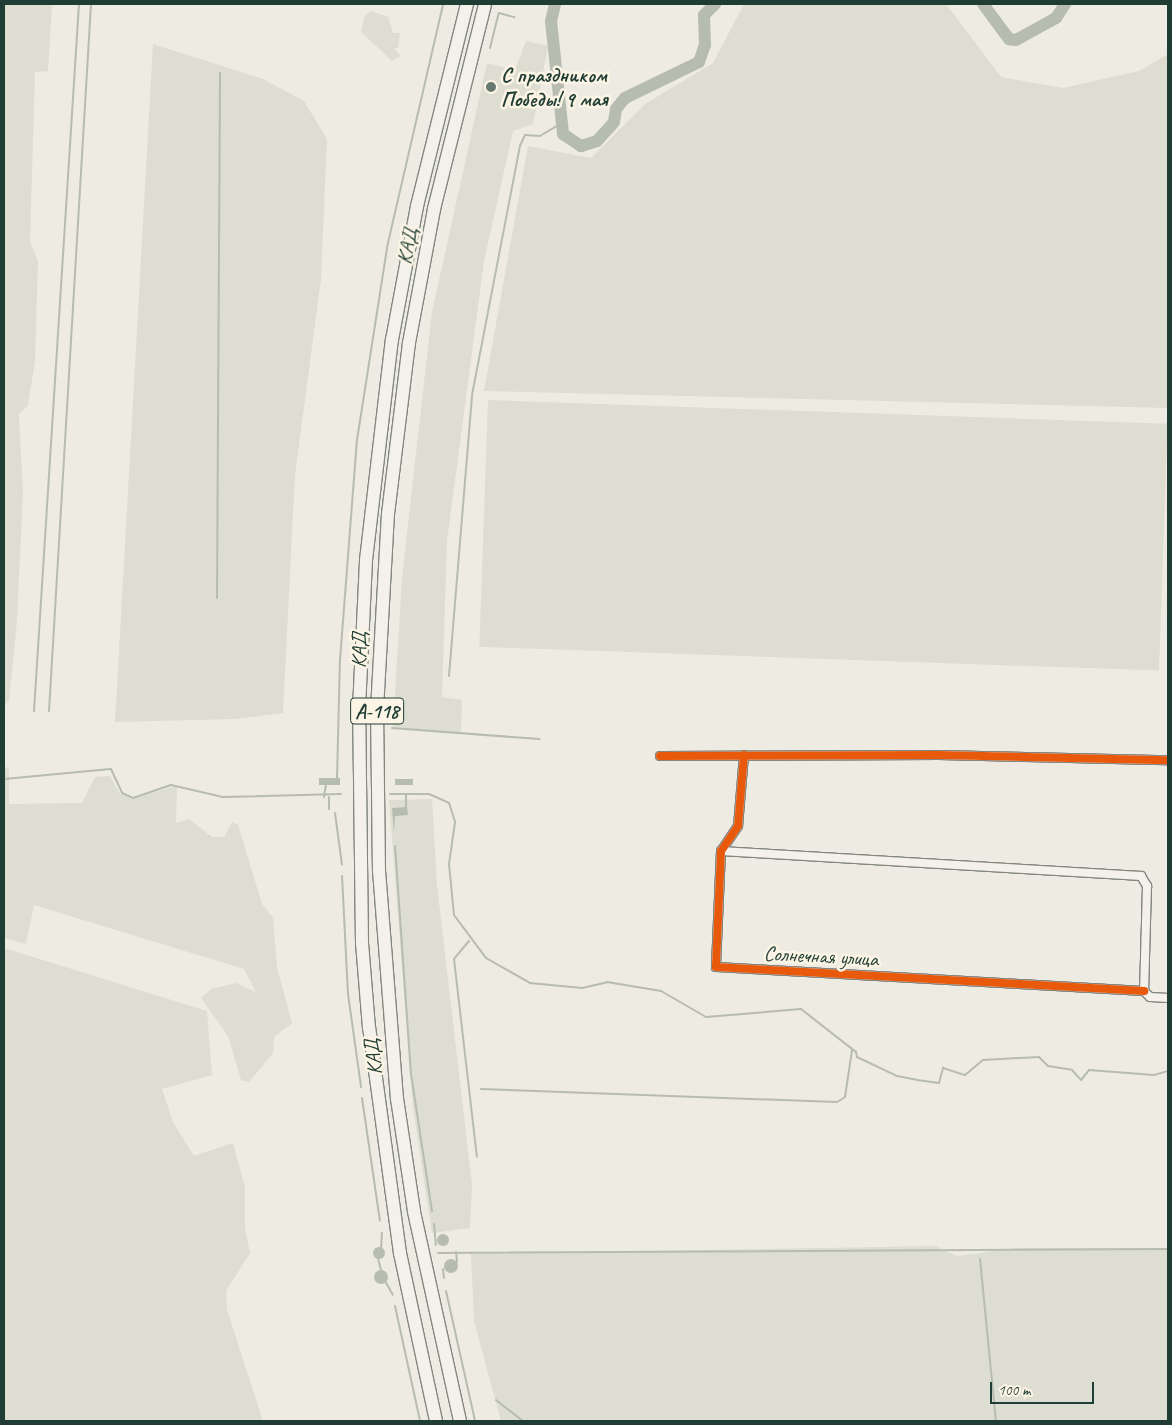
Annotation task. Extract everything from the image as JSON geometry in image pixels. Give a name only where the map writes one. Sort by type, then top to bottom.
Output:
[{"type":"highway","name":"КАД","points":[[436,1421],[400,1253],[369,1028],[362,943],[359,709],[368,541],[392,340],[417,206],[467,4]]},
{"type":"highway","name":"КАД","points":[[460,1421],[416,1220],[398,1099],[380,891],[377,710],[382,588],[409,343],[434,209],[485,4]]},
{"type":"street","points":[[721,851],[738,826],[744,755]]},
{"type":"street","points":[[660,756],[744,755],[1168,760]]},
{"type":"street","points":[[721,851],[1141,876],[1147,886],[1144,991],[1150,997],[1168,998]]},
{"type":"street","name":"Солнечная улица","points":[[721,851],[716,967],[1144,991]]},
{"type":"shaded area","points":[[4,4],[52,4],[48,71],[35,72],[30,242],[38,261],[35,361],[28,405],[19,414],[23,492],[17,621],[9,700],[4,707]]},
{"type":"shaded area","points":[[744,4],[946,4],[1001,77],[1063,88],[1139,71],[1168,54],[1168,408],[484,391],[528,146],[591,158],[645,104],[713,63]]},
{"type":"shaded area","points":[[371,11],[388,17],[393,33],[400,33],[398,48],[394,49],[401,56],[392,61],[361,32],[364,17]]},
{"type":"shaded area","points":[[526,41],[548,46],[533,124],[513,131],[484,261],[447,541],[442,697],[462,700],[461,733],[393,727],[402,578],[432,312],[487,63],[515,70]]},
{"type":"shaded area","points":[[153,44],[263,79],[304,101],[327,139],[321,279],[295,475],[283,713],[235,719],[115,722]]},
{"type":"shaded area","points":[[488,400],[1168,424],[1159,671],[479,647]]},
{"type":"shaded area","points":[[9,767],[9,804],[82,803],[95,777],[110,776],[120,794],[133,798],[177,786],[176,823],[189,819],[212,837],[224,837],[232,822],[238,825],[262,904],[273,918],[277,967],[292,1023],[274,1037],[273,1053],[249,1082],[241,1080],[228,1036],[201,998],[211,989],[236,983],[256,992],[244,969],[34,905],[26,944],[4,938],[4,768]]},
{"type":"shaded area","points":[[319,778],[340,778],[340,785],[319,785]]},
{"type":"shaded area","points":[[395,779],[413,779],[413,785],[395,785]]},
{"type":"shaded area","points":[[432,799],[437,885],[472,1185],[470,1228],[432,1233],[413,1108],[389,800]]},
{"type":"shaded area","points":[[407,807],[408,815],[395,816],[394,833],[392,808]]},
{"type":"shaded area","points":[[4,948],[207,1011],[212,1075],[162,1089],[173,1122],[194,1156],[233,1143],[245,1187],[245,1229],[250,1253],[226,1291],[227,1310],[263,1421],[4,1421]]},
{"type":"shaded area","points":[[443,1234],[449,1240],[443,1246],[437,1240]]},
{"type":"shaded area","points":[[936,1246],[957,1256],[1016,1248],[1168,1248],[1168,1421],[501,1421],[474,1321],[471,1254]]},
{"type":"shaded area","points":[[379,1247],[385,1253],[379,1259],[373,1253]]},
{"type":"shaded area","points":[[448,1259],[454,1259],[458,1266],[454,1273],[448,1273],[444,1269],[444,1263]]},
{"type":"shaded area","points":[[381,1270],[386,1272],[388,1277],[386,1282],[381,1284],[376,1282],[374,1277],[376,1272]]},
{"type":"waterway","points":[[34,711],[79,4]]},
{"type":"waterway","points":[[49,711],[91,4]]},
{"type":"waterway","points":[[337,779],[340,660],[357,440],[388,243],[443,4]]},
{"type":"waterway","points":[[555,4],[551,21],[563,134],[581,146],[597,141],[614,122],[616,109],[625,98],[699,62],[705,45],[704,15],[715,4]]},
{"type":"waterway","points":[[983,4],[1009,39],[1016,40],[1056,18],[1065,4]]},
{"type":"waterway","points":[[490,48],[499,13],[514,17]]},
{"type":"waterway","points":[[217,598],[220,73]]},
{"type":"waterway","points":[[449,676],[472,395],[520,146],[525,135],[540,136],[563,122]]},
{"type":"waterway","points":[[392,728],[540,739]]},
{"type":"waterway","points":[[4,779],[111,769],[122,793],[133,798],[171,785],[223,797],[341,794]]},
{"type":"waterway","points":[[324,797],[326,785]]},
{"type":"waterway","points":[[390,794],[429,794],[449,803],[455,822],[449,864],[454,915],[486,958],[530,983],[582,988],[607,982],[661,991],[706,1017],[801,1009],[856,1052],[857,1057],[897,1076],[917,1080],[939,1083],[943,1068],[965,1075],[983,1060],[1039,1057],[1048,1066],[1072,1070],[1081,1080],[1089,1070],[1154,1075],[1168,1071]]},
{"type":"waterway","points":[[406,794],[406,807]]},
{"type":"waterway","points":[[329,797],[329,809]]},
{"type":"waterway","points":[[335,813],[342,865]]},
{"type":"waterway","points":[[395,846],[411,1074],[432,1211]]},
{"type":"waterway","points":[[342,876],[348,994],[361,1087]]},
{"type":"waterway","points":[[469,941],[454,959],[477,1157]]},
{"type":"waterway","points":[[481,1089],[837,1102],[845,1097],[852,1050]]},
{"type":"waterway","points":[[362,1098],[380,1221]]},
{"type":"waterway","points":[[434,1224],[436,1245]]},
{"type":"waterway","points":[[381,1250],[382,1233]]},
{"type":"waterway","points":[[438,1253],[1168,1249]]},
{"type":"waterway","points":[[456,1252],[457,1262]]},
{"type":"waterway","points":[[377,1255],[382,1274]]},
{"type":"waterway","points":[[980,1259],[996,1421]]},
{"type":"waterway","points":[[443,1269],[444,1278]]},
{"type":"waterway","points":[[384,1279],[393,1295]]},
{"type":"waterway","points":[[446,1291],[475,1421]]},
{"type":"waterway","points":[[395,1306],[420,1421]]},
{"type":"waterway","points":[[496,1400],[523,1421]]},
{"type":"cycle path","points":[[744,755],[738,826],[721,851],[716,967],[1144,991]]},
{"type":"cycle path","points":[[660,756],[939,755],[1168,760]]},
{"type":"place","name":"С праздником Победы! 9 мая","points":[[491,87]]}]
